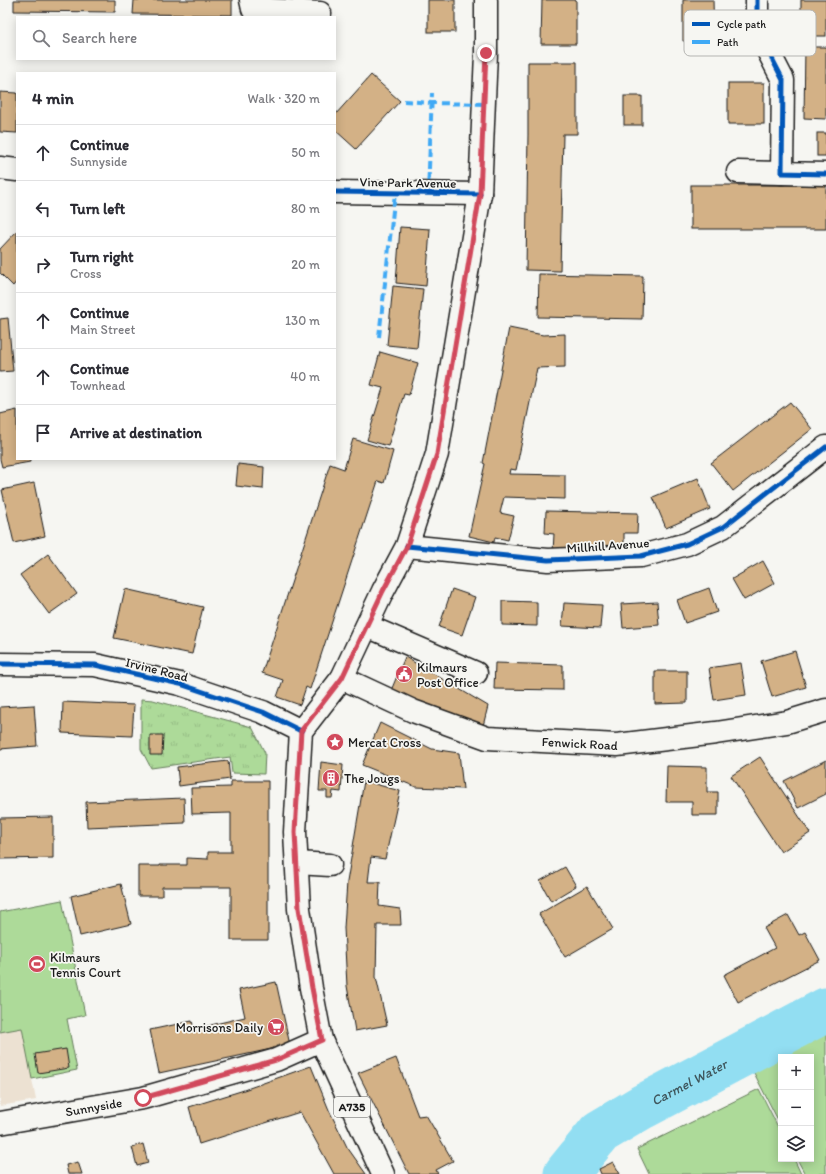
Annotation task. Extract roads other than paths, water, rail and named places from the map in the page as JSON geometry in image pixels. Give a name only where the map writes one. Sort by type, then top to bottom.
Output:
[{"type":"main road","points":[[251,0],[253,10],[320,13]]},
{"type":"main road","points":[[301,731],[342,678],[383,591],[407,546],[437,454],[480,194],[486,53],[486,0]]},
{"type":"main road","points":[[771,56],[784,80],[782,173]]},
{"type":"main road","points":[[0,168],[16,170]]},
{"type":"main road","points":[[738,172],[826,174]]},
{"type":"main road","name":"Vine Park Avenue","points":[[336,192],[480,194]]},
{"type":"main road","name":"Millhill Avenue","points":[[407,546],[548,560],[641,556],[686,544],[723,527],[826,447]]},
{"type":"main road","points":[[367,626],[476,673]]},
{"type":"main road","name":"Irvine Road","points":[[1,660],[95,665],[180,684],[263,712],[301,731]]},
{"type":"main road","name":"Fenwick Road","points":[[342,678],[413,711],[487,738],[617,745],[716,733],[787,722],[826,710]]},
{"type":"main road","name":"A735","points":[[301,731],[295,832],[299,908],[312,988],[322,1040],[383,1174]]},
{"type":"main road","points":[[297,863],[330,866]]},
{"type":"main road","name":"Sunnyside","points":[[0,1123],[143,1098],[276,1060],[322,1040]]},
{"type":"waterway","name":"Carmel Water","points":[[566,1174],[600,1132],[642,1107],[826,1010]]},
{"type":"place","name":"Kilmaurs Post Office","points":[[404,674]]},
{"type":"place","name":"Mercat Cross","points":[[335,742]]},
{"type":"place","name":"The Jougs","points":[[331,778]]},
{"type":"place","name":"Kilmaurs Tennis Court","points":[[37,964]]},
{"type":"place","name":"Morrisons Daily","points":[[276,1027]]}]
